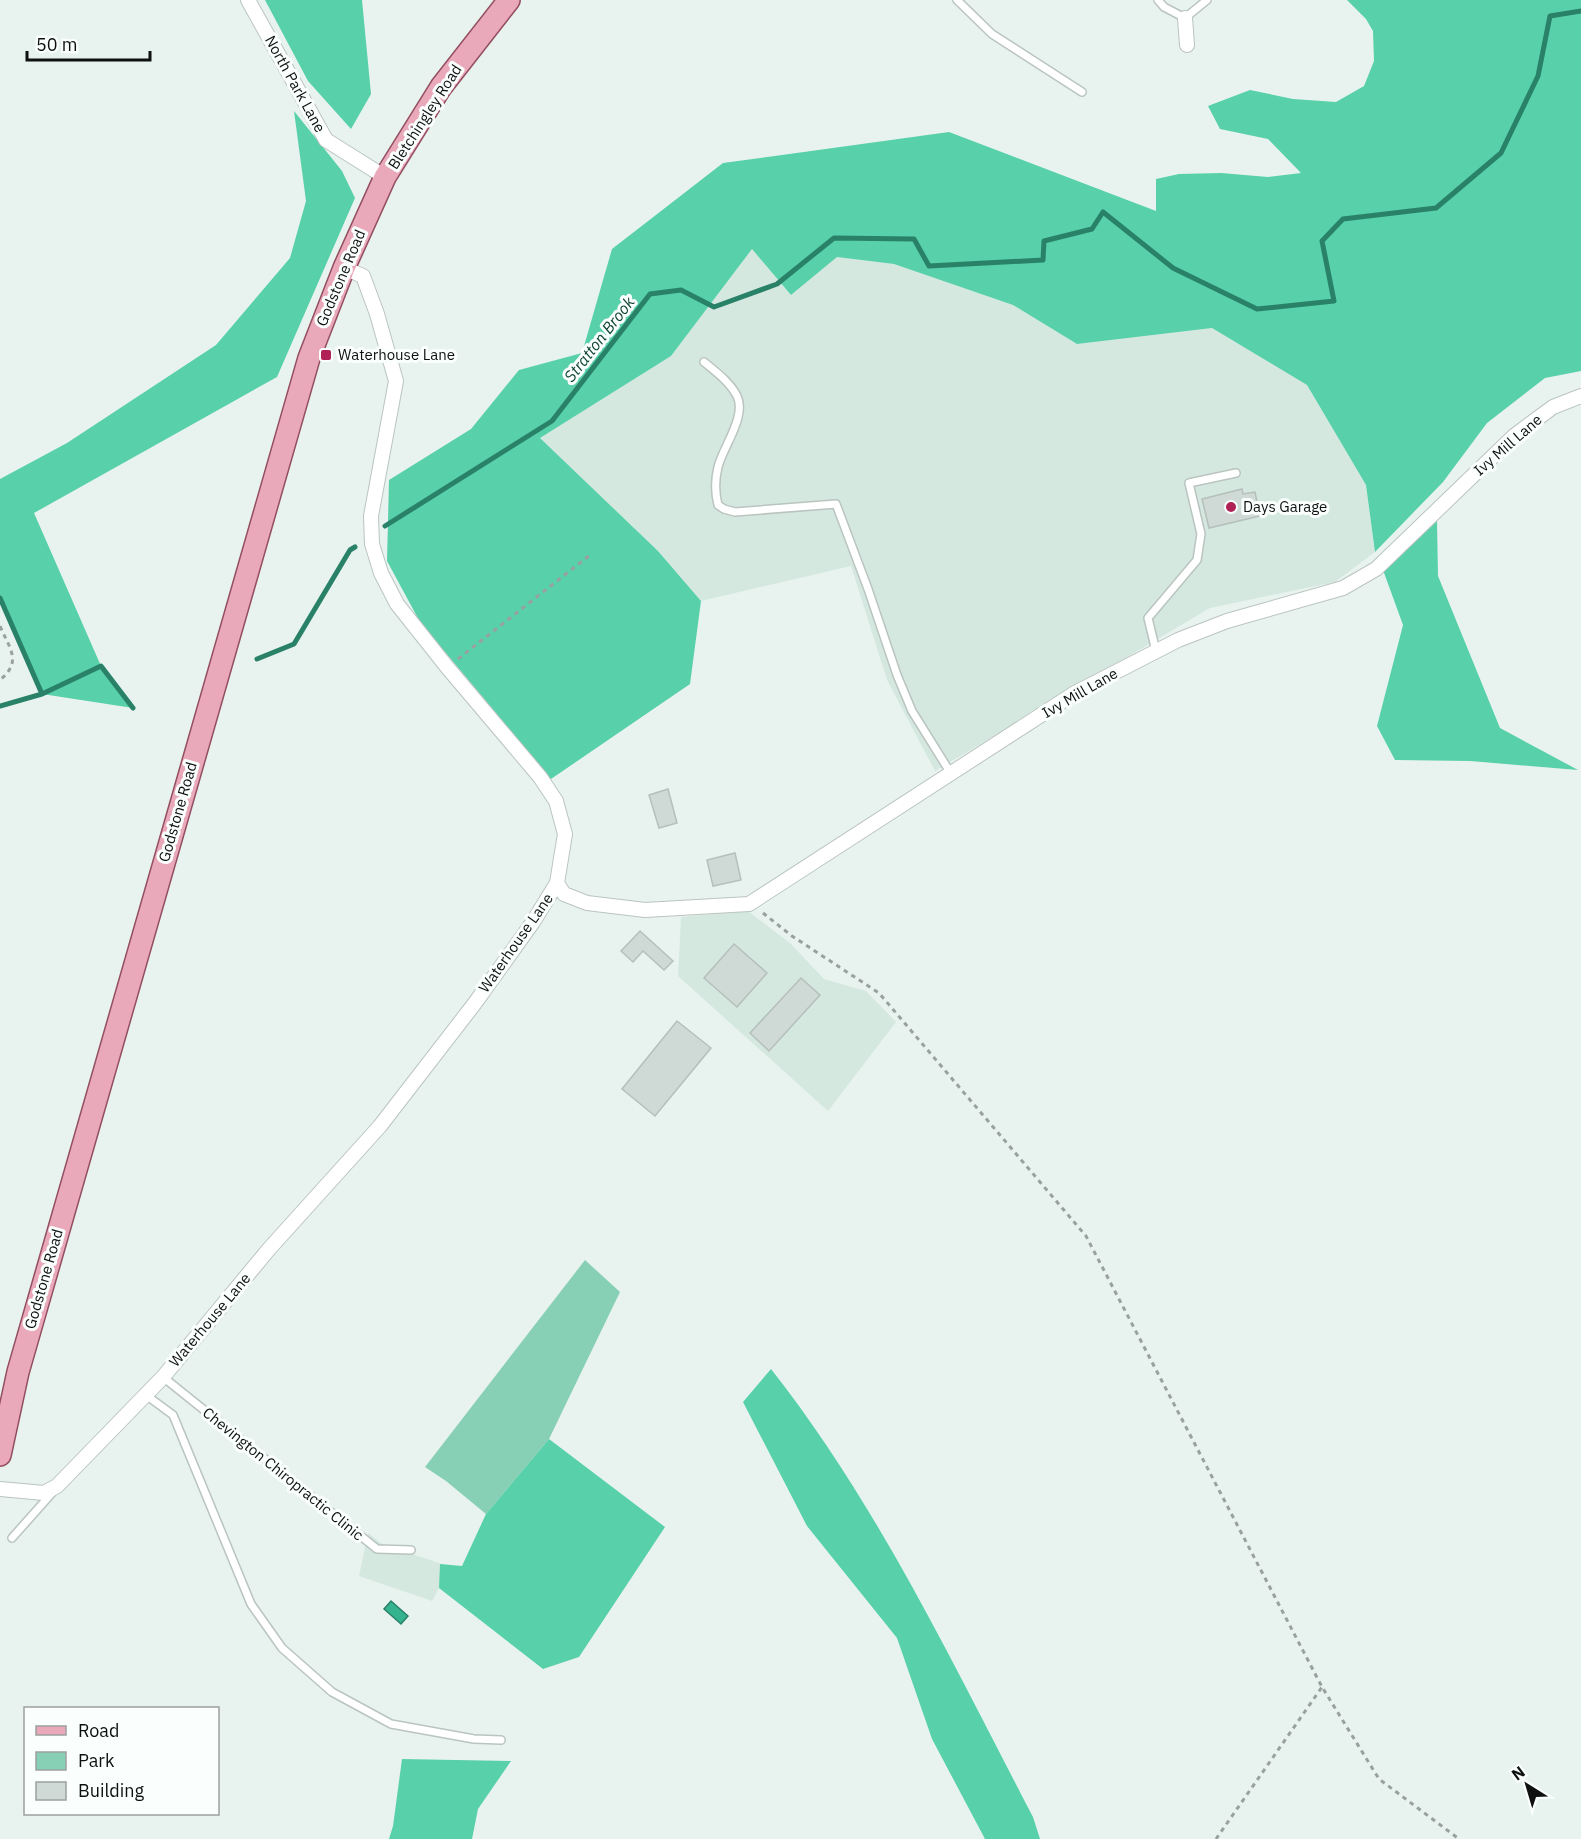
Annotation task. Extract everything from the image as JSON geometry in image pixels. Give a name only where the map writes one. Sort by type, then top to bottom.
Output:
[{"type":"main road","name":"Bletchingley Road","points":[[385,177],[441,87],[509,0]]},
{"type":"main road","name":"Godstone Road","points":[[0,1455],[21,1360],[309,358],[344,268],[385,177]]},
{"type":"street","name":"North Park Lane","points":[[248,0],[326,140],[385,177]]},
{"type":"street","points":[[1185,18],[1187,45]]},
{"type":"street","name":"Waterhouse Lane","points":[[57,1486],[163,1377],[268,1249],[380,1126],[481,995],[533,922],[557,883],[565,834],[556,801],[540,777],[397,604],[381,573],[372,544],[371,516],[396,381],[377,314],[363,276],[344,268]]},
{"type":"street","name":"Ivy Mill Lane","points":[[557,883],[564,894],[586,903],[645,910],[749,904],[1075,693],[1178,640],[1227,621],[1343,588],[1376,569],[1514,436],[1552,407],[1581,396]]},
{"type":"street","points":[[0,1489],[44,1493],[57,1486]]},
{"type":"lane","points":[[957,0],[992,34],[1082,92]]},
{"type":"lane","points":[[1158,0],[1164,7],[1185,18],[1207,0]]},
{"type":"lane","points":[[704,362],[725,380],[739,399],[740,409],[718,465],[716,481],[718,504],[724,509],[735,512],[836,504],[912,711],[950,772]]},
{"type":"lane","points":[[1156,651],[1148,618],[1197,560],[1201,534],[1189,483],[1236,473]]},
{"type":"lane","name":"Chevington Chiropractic Clinic","points":[[163,1377],[376,1549],[411,1550]]},
{"type":"lane","points":[[146,1395],[173,1415],[251,1604],[282,1648],[332,1692],[391,1724],[474,1739],[501,1740]]},
{"type":"lane","points":[[12,1538],[57,1486]]},
{"type":"path","points":[[447,667],[471,651],[590,555]]},
{"type":"path","points":[[0,626],[14,659],[12,668],[0,680]]},
{"type":"path","points":[[749,904],[792,936],[879,993],[1086,1236],[1322,1687],[1379,1779],[1459,1839]]},
{"type":"path","points":[[1216,1839],[1322,1687]]},
{"type":"shaded area","points":[[265,0],[362,0],[371,94],[351,129],[308,81]]},
{"type":"shaded area","points":[[1347,0],[1581,0],[1581,371],[1545,378],[1487,423],[1443,482],[1375,552],[1366,485],[1307,385],[1212,328],[1077,344],[1013,305],[894,264],[837,257],[791,295],[752,249],[671,356],[540,438],[658,551],[701,601],[690,684],[551,779],[420,622],[387,561],[389,480],[471,429],[519,370],[582,353],[612,249],[723,163],[949,132],[1156,211],[1156,179],[1179,174],[1221,173],[1268,177],[1301,173],[1268,139],[1220,129],[1208,106],[1250,90],[1293,99],[1336,102],[1364,86],[1374,61],[1373,31],[1366,19]]},
{"type":"shaded area","points":[[294,111],[342,171],[355,198],[277,377],[34,513],[101,666],[133,708],[42,694],[0,598],[0,479],[67,443],[216,345],[290,258],[306,201]]},
{"type":"shaded area","points":[[752,249],[791,295],[837,257],[894,264],[1013,305],[1077,344],[1212,328],[1307,385],[1366,485],[1375,552],[1335,582],[1210,608],[935,771],[887,680],[851,566],[701,601],[658,551],[540,438],[671,356]]},
{"type":"shaded area","points":[[1437,521],[1438,576],[1500,728],[1578,770],[1470,761],[1395,760],[1377,726],[1403,625],[1383,570]]},
{"type":"shaded area","points":[[748,911],[790,943],[824,979],[866,991],[896,1022],[828,1111],[678,976],[681,917]]},
{"type":"shaded area","points":[[771,1369],[810,1421],[880,1530],[943,1644],[1033,1817],[1040,1839],[985,1839],[932,1739],[897,1638],[807,1526],[743,1402]]},
{"type":"shaded area","points":[[549,1439],[665,1527],[579,1657],[543,1669],[439,1588],[440,1564],[462,1566],[486,1514]]},
{"type":"shaded area","points":[[368,1533],[382,1544],[442,1564],[439,1588],[432,1601],[359,1576]]},
{"type":"shaded area","points":[[391,1601],[408,1616],[401,1624],[384,1609]]},
{"type":"shaded area","points":[[402,1759],[511,1761],[478,1809],[472,1839],[389,1839],[393,1826]]},
{"type":"green space","points":[[585,1260],[620,1292],[549,1439],[486,1514],[425,1467]]},
{"type":"building","name":"Days Garage","points":[[1242,489],[1243,494],[1255,492],[1260,516],[1209,528],[1202,499]]},
{"type":"building","points":[[668,789],[677,823],[659,828],[649,795]]},
{"type":"building","points":[[735,853],[741,880],[713,886],[707,860]]},
{"type":"building","points":[[640,931],[673,961],[664,970],[643,951],[633,962],[621,951]]},
{"type":"building","points":[[734,944],[767,973],[737,1007],[704,978]]},
{"type":"building","points":[[801,978],[820,995],[769,1051],[750,1033]]},
{"type":"building","points":[[677,1021],[711,1048],[655,1116],[622,1089]]},
{"type":"waterway","name":"Stratton Brook","points":[[385,526],[552,421],[650,294],[681,290],[714,307],[777,284],[834,238],[914,239],[929,266],[1043,260],[1044,241],[1092,229],[1103,212],[1173,268],[1257,309],[1334,301],[1322,241],[1343,219],[1436,208],[1501,153],[1538,76],[1550,16],[1581,11]]},
{"type":"waterway","name":"Stratton Brook","points":[[257,659],[294,644],[350,550],[355,547]]},
{"type":"waterway","points":[[0,598],[42,694]]},
{"type":"waterway","name":"Stratton Brook","points":[[0,706],[42,694],[101,666],[133,708]]},
{"type":"place","name":"Waterhouse Lane","points":[[326,355]]},
{"type":"place","name":"Days Garage","points":[[1231,507]]}]
